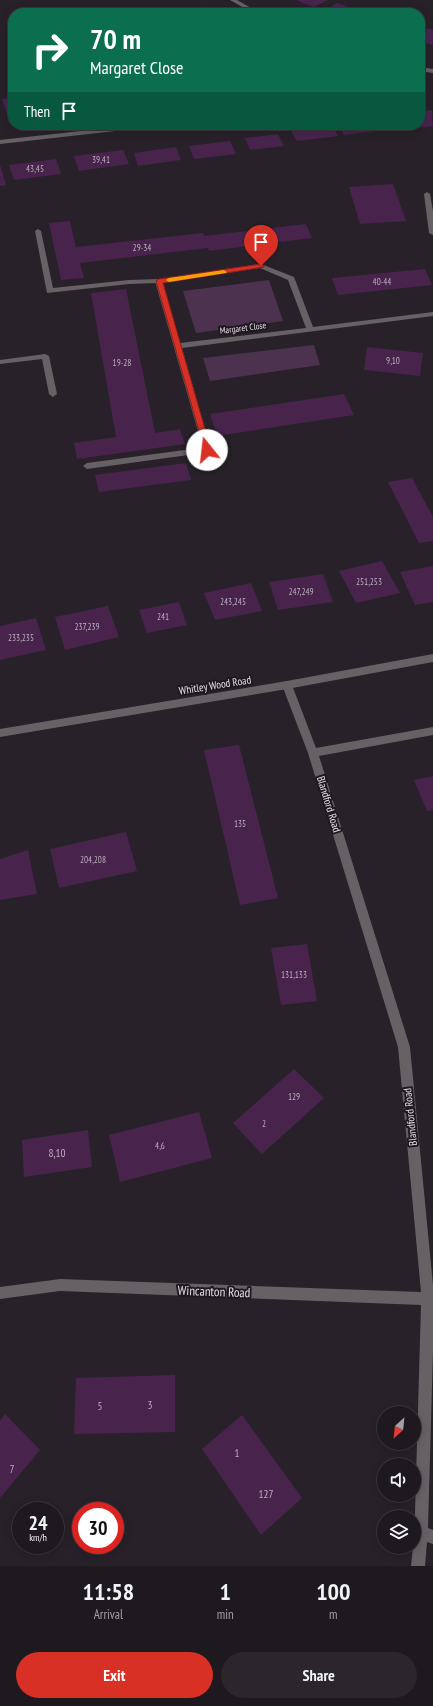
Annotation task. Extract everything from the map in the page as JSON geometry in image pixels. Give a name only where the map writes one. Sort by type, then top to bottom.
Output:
[{"type":"street","points":[[233,0],[248,8]]},
{"type":"street","points":[[0,142],[107,130]]},
{"type":"street","points":[[428,194],[433,233]]},
{"type":"street","points":[[38,231],[50,290],[129,282],[159,281],[261,266],[291,279],[310,330]]},
{"type":"street","points":[[87,466],[207,450],[159,281]]},
{"type":"street","name":"Margaret Close","points":[[177,346],[433,314]]},
{"type":"street","points":[[0,362],[45,356],[53,394]]},
{"type":"street","name":"Whitley Wood Road","points":[[0,733],[287,685],[433,658]]},
{"type":"street","name":"Blandford Road","points":[[287,685],[313,753],[404,1047],[428,1299],[427,1535],[418,1566]]},
{"type":"street","points":[[313,753],[433,731]]},
{"type":"street","name":"Wincanton Road","points":[[0,1293],[60,1285],[428,1299]]},
{"type":"shaded area","points":[[269,280],[283,321],[196,333],[183,291]]},
{"type":"shaded area","points":[[314,345],[320,365],[210,381],[203,358]]},
{"type":"building","points":[[296,0],[328,0],[314,7]]},
{"type":"building","points":[[337,3],[352,8],[329,8]]},
{"type":"building","points":[[428,28],[433,30],[433,45],[425,43],[425,31]]},
{"type":"building","points":[[8,98],[8,116],[2,99]]},
{"type":"building","points":[[432,110],[433,126],[425,127],[425,111]]},
{"type":"building","points":[[335,130],[338,136],[297,141],[291,131]]},
{"type":"building","points":[[341,130],[384,130],[344,135]]},
{"type":"building","points":[[278,134],[284,146],[250,150],[245,138]]},
{"type":"building","points":[[230,141],[236,154],[194,159],[189,146]]},
{"type":"building","points":[[176,147],[181,160],[138,166],[134,153]]},
{"type":"building","points":[[123,150],[129,164],[79,171],[74,156]]},
{"type":"building","points":[[56,159],[61,174],[14,180],[9,165]]},
{"type":"building","points":[[0,165],[6,185],[0,186]]},
{"type":"building","points":[[393,184],[406,221],[360,224],[349,187]]},
{"type":"building","points":[[70,221],[76,247],[203,233],[204,236],[306,224],[312,238],[209,251],[208,248],[80,263],[84,278],[61,280],[49,223]]},
{"type":"building","points":[[425,269],[432,285],[338,295],[332,278]]},
{"type":"building","points":[[126,289],[155,433],[180,429],[185,444],[77,459],[74,443],[116,437],[91,293]]},
{"type":"building","points":[[367,347],[423,353],[420,376],[364,370]]},
{"type":"building","points":[[344,394],[354,415],[217,436],[210,414]]},
{"type":"building","points":[[186,463],[191,480],[99,492],[95,475]]},
{"type":"building","points":[[412,478],[433,517],[433,541],[419,543],[388,482]]},
{"type":"building","points":[[382,561],[400,593],[356,603],[339,571]]},
{"type":"building","points":[[433,566],[433,602],[415,605],[400,572]]},
{"type":"building","points":[[323,574],[333,602],[278,610],[269,582]]},
{"type":"building","points":[[251,583],[262,611],[215,620],[204,593]]},
{"type":"building","points":[[179,602],[187,625],[147,633],[139,610]]},
{"type":"building","points":[[108,606],[119,637],[65,650],[55,617]]},
{"type":"building","points":[[36,618],[46,650],[0,660],[0,626]]},
{"type":"building","points":[[239,745],[278,898],[240,905],[204,750]]},
{"type":"building","points":[[433,776],[433,810],[427,811],[414,780]]},
{"type":"building","points":[[126,832],[137,871],[59,888],[50,849]]},
{"type":"building","points":[[28,850],[37,894],[0,900],[0,859]]},
{"type":"building","points":[[307,944],[317,1001],[281,1005],[271,948]]},
{"type":"building","points":[[294,1069],[324,1098],[262,1154],[233,1123]]},
{"type":"building","points":[[199,1112],[212,1158],[120,1182],[109,1135]]},
{"type":"building","points":[[88,1130],[92,1167],[24,1177],[22,1140]]},
{"type":"building","points":[[175,1375],[175,1432],[74,1434],[76,1378]]},
{"type":"building","points":[[5,1414],[40,1450],[0,1498],[0,1421]]},
{"type":"building","points":[[242,1415],[302,1498],[261,1535],[202,1449]]},
{"type":"slow traffic","points":[[169,280],[224,272]]},
{"type":"route","points":[[207,450],[159,281],[261,266]]}]
